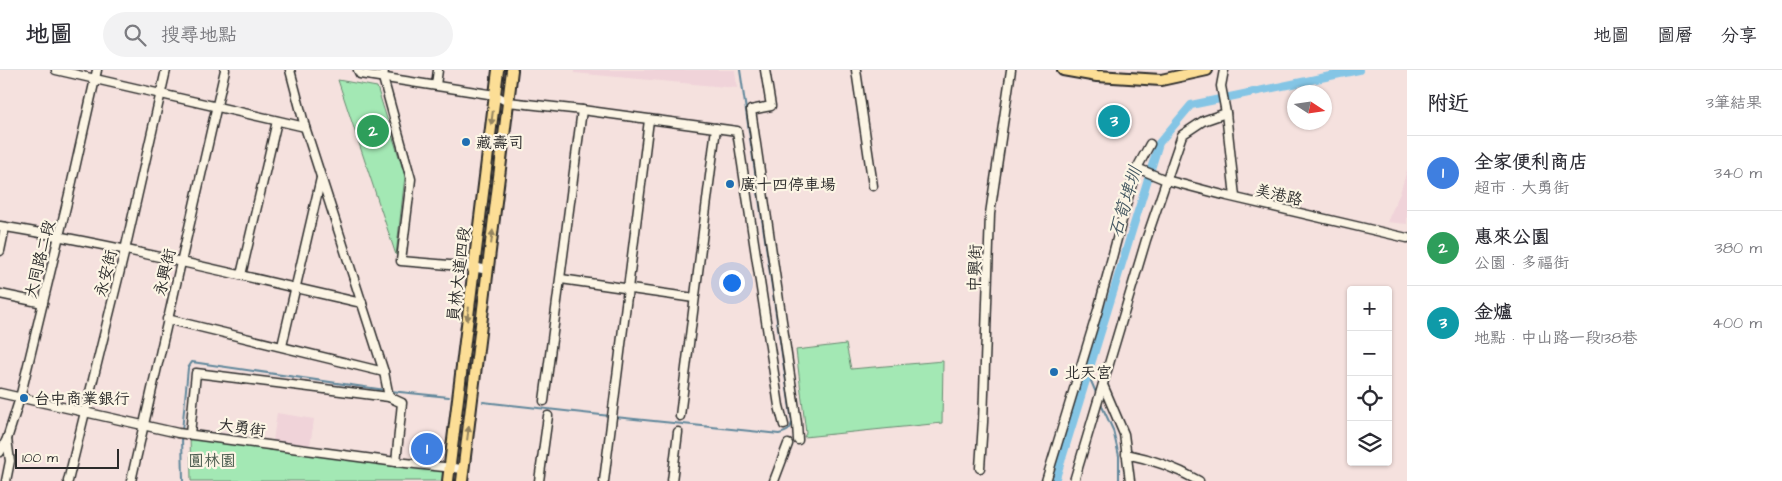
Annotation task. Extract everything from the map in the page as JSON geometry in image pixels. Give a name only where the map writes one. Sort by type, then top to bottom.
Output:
[{"type":"main road","name":"員林大道四段","points":[[448,481],[498,70]]},
{"type":"main road","name":"員林大道四段","points":[[462,481],[512,70]]},
{"type":"main road","points":[[1063,70],[1097,76],[1161,80],[1207,70]]},
{"type":"street","points":[[56,70],[305,127]]},
{"type":"street","name":"大同路二段","points":[[0,452],[7,439],[20,398],[97,70]]},
{"type":"street","name":"永安街","points":[[68,481],[125,250],[166,70]]},
{"type":"street","name":"永興街","points":[[131,481],[225,70]]},
{"type":"street","points":[[290,70],[305,127],[384,372],[389,396]]},
{"type":"street","points":[[358,70],[360,74],[383,74],[495,95],[508,102],[737,131],[779,406],[784,424]]},
{"type":"street","points":[[436,85],[438,70]]},
{"type":"street","points":[[765,70],[771,106],[751,110],[798,440]]},
{"type":"street","points":[[856,70],[873,186]]},
{"type":"street","name":"中興街","points":[[980,468],[990,214],[1012,70]]},
{"type":"street","name":"美港路","points":[[1224,70],[1220,86],[1226,110],[1235,198],[1407,238]]},
{"type":"street","points":[[383,74],[411,179],[401,260],[488,270]]},
{"type":"street","points":[[544,400],[582,110]]},
{"type":"street","points":[[1074,481],[1166,180],[1182,135],[1203,121],[1226,110]]},
{"type":"street","points":[[604,481],[649,120]]},
{"type":"street","points":[[241,275],[278,121]]},
{"type":"street","points":[[680,416],[716,128]]},
{"type":"street","points":[[1046,481],[1098,310],[1137,168],[1150,144]]},
{"type":"street","points":[[1137,168],[1166,180],[1235,198]]},
{"type":"street","points":[[282,346],[321,176]]},
{"type":"street","points":[[315,203],[329,200]]},
{"type":"street","points":[[0,251],[2,227],[59,236],[362,303]]},
{"type":"street","points":[[561,279],[694,298]]},
{"type":"street","points":[[0,294],[43,303]]},
{"type":"street","points":[[167,319],[384,372]]},
{"type":"street","points":[[185,434],[196,373],[389,396],[402,403],[396,462]]},
{"type":"street","points":[[1103,385],[1124,434],[1130,481]]},
{"type":"street","name":"大勇街","points":[[0,393],[185,434],[396,462],[463,468]]},
{"type":"street","points":[[539,481],[548,416]]},
{"type":"street","points":[[672,481],[678,432]]},
{"type":"street","points":[[6,481],[10,461],[7,439]]},
{"type":"street","points":[[774,481],[788,444]]},
{"type":"street","points":[[1126,454],[1152,459],[1199,481]]},
{"type":"shaded area","points":[[574,70],[735,70],[737,88],[574,73]]},
{"type":"shaded area","points":[[1407,170],[1407,224],[1387,222],[1400,193]]},
{"type":"shaded area","points":[[277,413],[314,419],[310,446],[273,441]]},
{"type":"green space","points":[[338,80],[377,87],[405,176],[396,255]]},
{"type":"green space","points":[[846,344],[851,369],[943,361],[942,423],[804,437],[806,433],[796,350]]},
{"type":"green space","name":"圓林園","points":[[190,434],[449,466],[448,481],[191,481]]},
{"type":"waterway","points":[[615,417],[779,434],[791,427],[792,422],[740,70]]},
{"type":"waterway","name":"石筍埤圳","points":[[1055,481],[1159,143],[1191,105],[1359,70]]},
{"type":"waterway","points":[[182,431],[188,368],[192,362],[385,390]]},
{"type":"waterway","points":[[1088,374],[1097,395]]},
{"type":"waterway","points":[[390,391],[449,397]]},
{"type":"waterway","points":[[483,402],[610,416]]},
{"type":"waterway","points":[[1100,402],[1113,430],[1119,456],[1119,481]]},
{"type":"waterway","points":[[182,436],[183,481]]},
{"type":"place","name":"金爐","points":[[1114,121]]},
{"type":"place","name":"惠來公園","points":[[373,131]]},
{"type":"place","name":"藏壽司","points":[[466,142]]},
{"type":"place","name":"廣十四停車場","points":[[730,184]]},
{"type":"place","name":"北天宮","points":[[1054,372]]},
{"type":"place","name":"台中商業銀行","points":[[24,398]]},
{"type":"place","name":"全家便利商店","points":[[427,449]]}]
